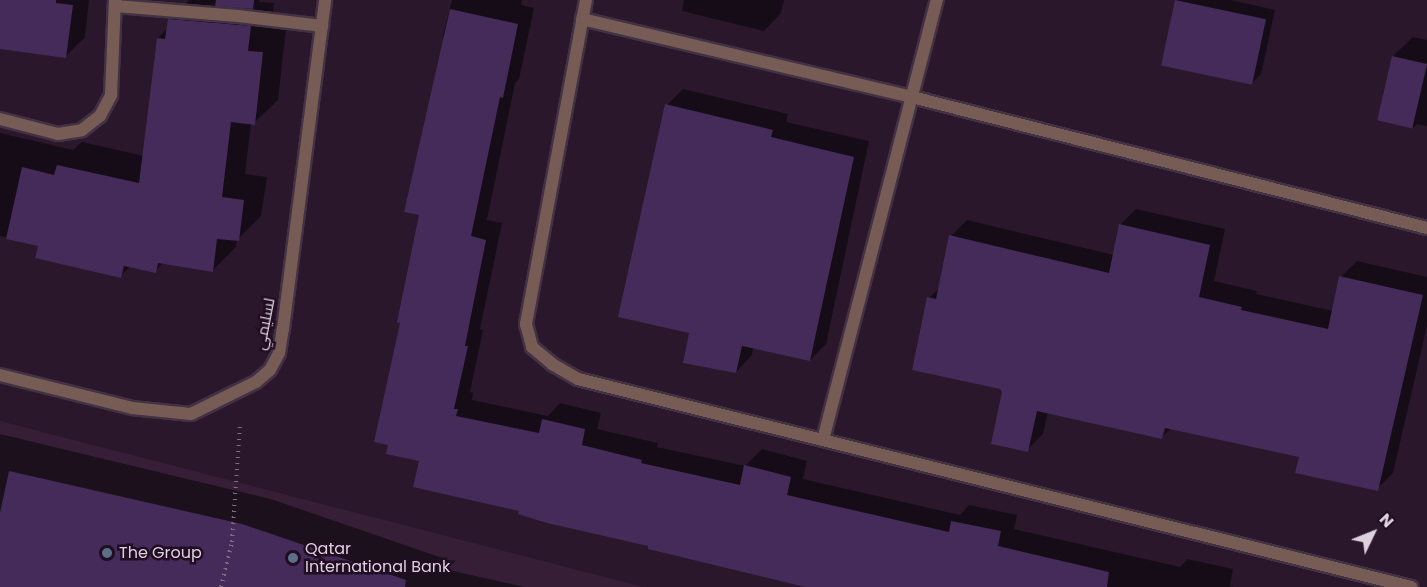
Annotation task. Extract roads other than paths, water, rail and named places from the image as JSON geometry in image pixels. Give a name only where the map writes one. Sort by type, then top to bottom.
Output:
[{"type":"street","name":"لسليمي","points":[[0,375],[132,408],[191,414],[243,388],[270,370],[279,352],[326,0]]},
{"type":"street","points":[[586,0],[525,324],[532,347],[552,364],[578,379],[1411,587]]},
{"type":"street","points":[[823,440],[937,0]]},
{"type":"street","points":[[0,119],[58,134],[82,130],[100,116],[111,95],[116,3],[322,26]]},
{"type":"street","points":[[582,19],[912,97],[1427,228]]},
{"type":"place","name":"The Group","points":[[107,553]]},
{"type":"place","name":"Qatar International Bank","points":[[293,558]]}]
